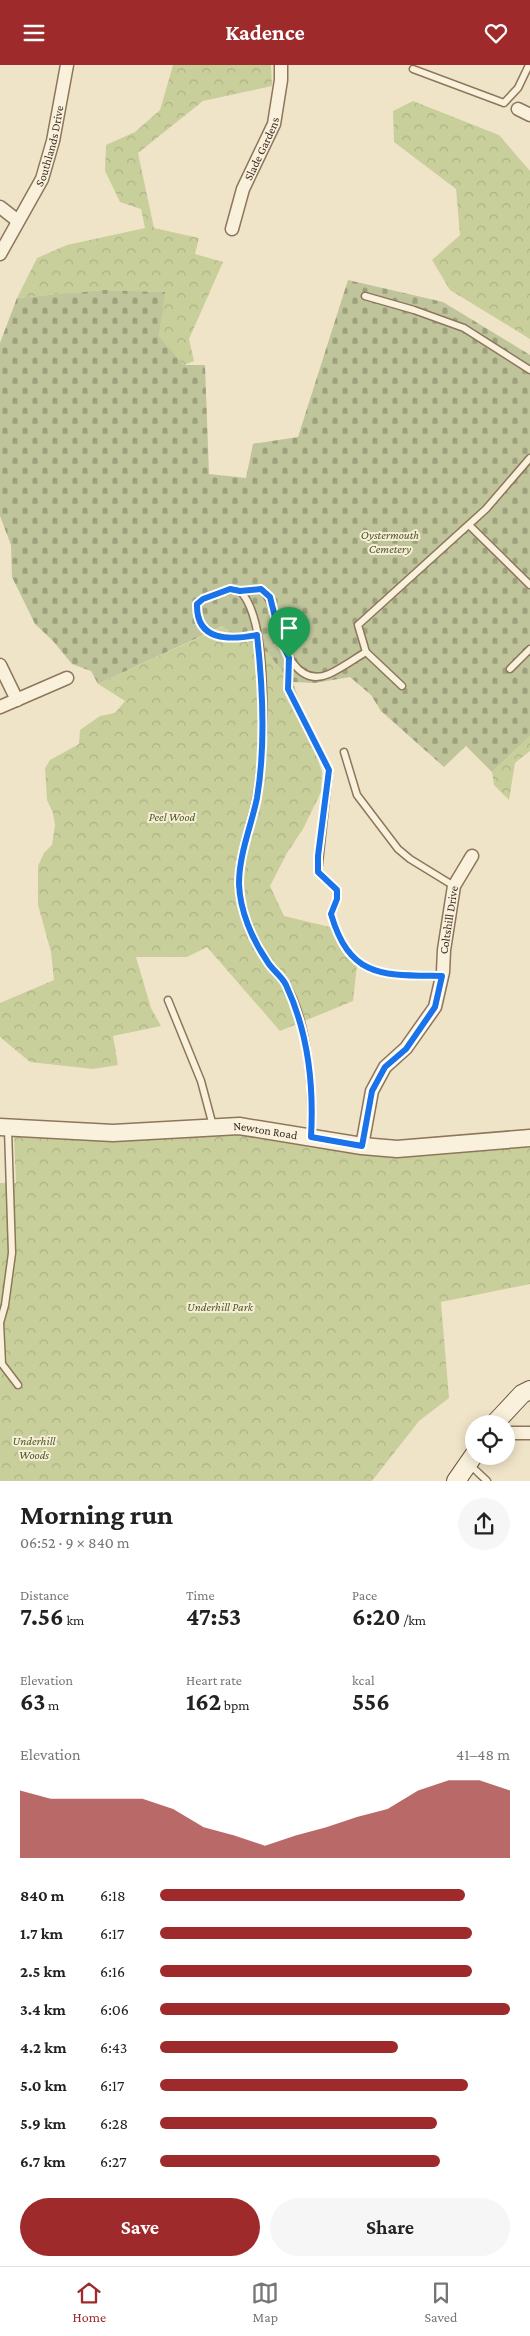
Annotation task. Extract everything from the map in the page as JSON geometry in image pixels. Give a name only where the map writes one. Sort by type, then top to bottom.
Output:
[{"type":"main road","points":[[502,1415],[522,1394],[530,1390]]},
{"type":"main road","points":[[456,1481],[467,1465]]},
{"type":"street","name":"Southlands Drive","points":[[0,254],[42,179],[49,159],[67,65]]},
{"type":"street","name":"Slade Gardens","points":[[232,229],[243,189],[274,124],[281,80],[281,65]]},
{"type":"street","points":[[518,109],[530,115]]},
{"type":"street","points":[[0,207],[18,221]]},
{"type":"street","points":[[0,665],[17,699]]},
{"type":"street","points":[[0,707],[66,678]]},
{"type":"street","name":"Coltshill Drive","points":[[362,1146],[372,1091],[385,1067],[406,1049],[435,1007],[442,976],[454,886],[472,856]]},
{"type":"street","name":"Newton Road","points":[[4,1128],[114,1133],[213,1126],[247,1127],[362,1146],[397,1149],[530,1138]]},
{"type":"street","points":[[515,1433],[530,1433]]},
{"type":"lane","points":[[413,69],[504,103],[518,87],[529,65]]},
{"type":"lane","points":[[365,296],[414,310],[464,328],[530,370]]},
{"type":"lane","points":[[402,686],[366,652],[358,625],[486,509],[530,458]]},
{"type":"lane","points":[[469,525],[530,585]]},
{"type":"lane","points":[[257,635],[219,638],[205,630],[199,618],[197,604],[203,599],[230,589],[240,591],[261,589],[270,597],[281,641],[289,658],[302,674],[316,677],[328,674],[366,652]]},
{"type":"lane","points":[[240,591],[251,607],[257,635],[262,681],[263,720],[257,798],[243,849],[239,884],[248,929],[268,962],[285,982],[300,1019],[308,1061],[312,1113],[311,1137]]},
{"type":"lane","points":[[510,669],[530,649]]},
{"type":"lane","points":[[289,658],[288,689],[329,770],[318,856],[318,872],[337,890],[337,899],[331,914],[340,940],[355,958],[380,973],[442,976]]},
{"type":"lane","points":[[344,752],[357,795],[398,849],[410,859],[454,886]]},
{"type":"lane","points":[[168,1000],[201,1081],[213,1126]]},
{"type":"lane","points":[[4,1128],[12,1253],[5,1305],[0,1323],[2,1364],[18,1385]]},
{"type":"lane","points":[[475,1465],[486,1481]]},
{"type":"green space","points":[[173,65],[271,65],[272,86],[203,101],[138,153],[154,228],[199,238],[195,254],[223,262],[189,339],[194,361],[184,365],[159,336],[164,292],[103,290],[17,298],[37,258],[67,245],[145,228],[141,209],[120,202],[105,171],[106,145],[135,132],[160,110]]},
{"type":"green space","points":[[413,101],[499,135],[530,171],[530,339],[450,290],[432,260],[460,235],[456,189],[394,142],[393,111]]},
{"type":"green space","name":"Oystermouth Cemetery","points":[[348,280],[443,302],[530,355],[530,736],[492,772],[466,746],[444,767],[381,711],[371,695],[350,677],[315,683],[293,682],[286,677],[268,653],[223,626],[98,684],[91,671],[72,664],[53,641],[35,624],[12,577],[11,545],[0,516],[0,343],[17,298],[103,290],[165,292],[159,336],[184,365],[205,365],[209,474],[246,478],[253,444],[298,437]]},
{"type":"green space","name":"Peel Wood","points":[[224,626],[268,653],[286,677],[293,682],[322,772],[321,792],[303,829],[287,853],[270,886],[284,916],[330,927],[345,956],[357,965],[353,1001],[280,1031],[207,947],[187,957],[136,957],[151,1008],[161,1026],[113,1036],[118,1065],[93,1069],[30,1062],[0,1037],[0,1003],[54,980],[51,952],[38,905],[38,866],[44,853],[52,845],[55,825],[53,813],[47,800],[45,768],[50,760],[79,744],[80,730],[100,716],[115,713],[125,701],[98,684]]},
{"type":"green space","points":[[530,736],[530,751],[515,763],[509,800],[494,785],[492,772]]},
{"type":"green space","name":"Underhill Park","points":[[214,1131],[310,1141],[530,1141],[530,1284],[441,1302],[449,1398],[419,1421],[372,1481],[0,1481],[0,1183],[16,1183],[14,1137],[79,1139]]},
{"type":"route","points":[[230,589],[240,591],[261,589],[270,597],[281,641],[289,658],[288,689],[312,741],[329,770],[318,856],[318,872],[337,890],[337,899],[331,914],[340,940],[346,950],[355,958],[368,968],[380,973],[442,976],[435,1007],[406,1049],[385,1067],[372,1091],[362,1146],[311,1137],[312,1113],[308,1061],[300,1019],[285,982],[268,962],[248,929],[239,884],[243,849],[257,798],[263,720],[262,681],[257,635],[219,638],[205,630],[196,611],[197,604],[203,599],[230,589]]},
{"type":"park label","name":"Underhill Woods","points":[[34,1448]]}]
